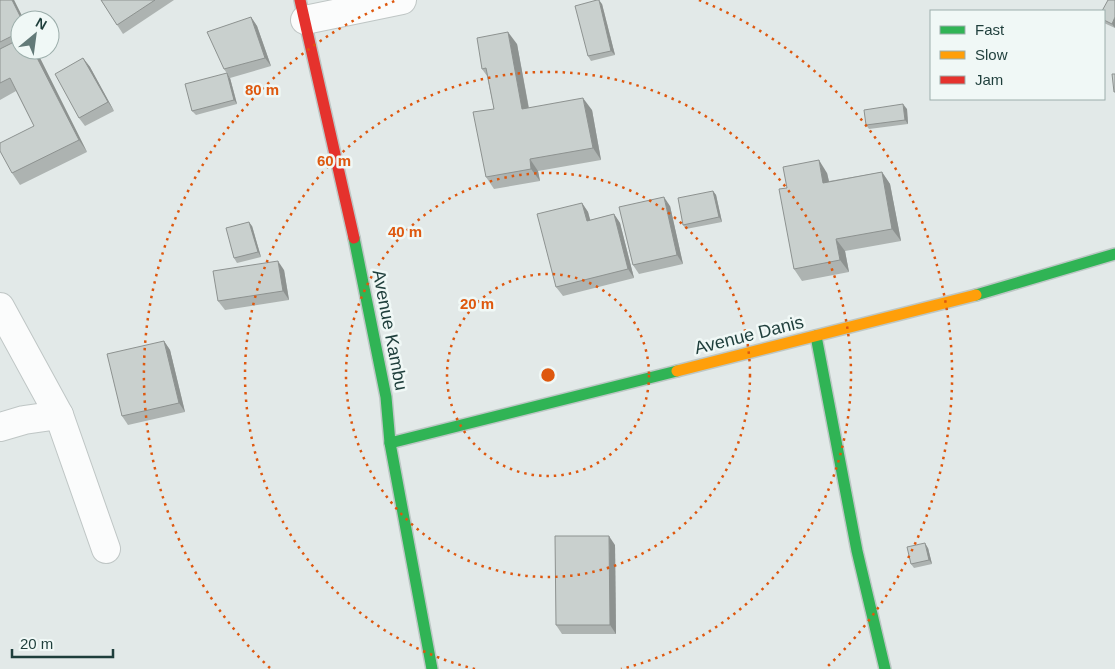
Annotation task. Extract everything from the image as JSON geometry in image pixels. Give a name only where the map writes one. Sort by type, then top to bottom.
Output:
[{"type":"street","points":[[302,10],[402,0]]},
{"type":"street","name":"Avenue Kambu","points":[[302,10],[386,397],[390,443],[432,669]]},
{"type":"street","name":"Avenue Danis","points":[[390,443],[1005,288],[1115,254]]},
{"type":"street","points":[[0,306],[59,415],[106,550]]},
{"type":"street","points":[[816,336],[857,551],[885,669]]},
{"type":"street","points":[[0,427],[24,420],[59,415]]},
{"type":"building","points":[[0,0],[12,0],[17,10],[10,10],[10,37],[0,42]]},
{"type":"building","points":[[101,0],[155,0],[117,25]]},
{"type":"building","points":[[599,0],[611,51],[588,56],[575,6]]},
{"type":"building","points":[[1108,0],[1115,0],[1115,17],[1112,24],[1105,20],[1105,10],[1103,10]]},
{"type":"building","points":[[251,17],[265,58],[224,69],[207,32]]},
{"type":"building","points":[[508,32],[522,109],[583,98],[593,148],[530,159],[531,169],[486,177],[473,112],[494,109],[486,68],[482,69],[477,38]]},
{"type":"building","points":[[10,44],[10,60],[38,60],[79,140],[12,173],[0,151],[0,143],[34,126],[10,78],[0,83],[0,49]]},
{"type":"building","points":[[83,58],[108,102],[79,118],[55,74]]},
{"type":"building","points":[[227,73],[234,100],[192,111],[185,84]]},
{"type":"building","points":[[1112,74],[1115,74],[1115,92],[1114,92]]},
{"type":"building","points":[[903,104],[905,120],[866,125],[864,110]]},
{"type":"building","points":[[819,160],[823,183],[882,172],[892,229],[836,239],[840,260],[794,269],[779,189],[787,188],[783,167]]},
{"type":"building","points":[[713,191],[719,217],[683,225],[678,198]]},
{"type":"building","points":[[664,197],[677,255],[633,265],[619,207]]},
{"type":"building","points":[[582,203],[587,221],[614,214],[628,269],[556,287],[537,214]]},
{"type":"building","points":[[249,222],[258,252],[234,258],[226,228]]},
{"type":"building","points":[[278,261],[283,291],[218,301],[213,271]]},
{"type":"building","points":[[164,341],[179,403],[122,416],[107,354]]},
{"type":"building","points":[[555,536],[609,536],[610,625],[556,625]]},
{"type":"building","points":[[925,543],[929,560],[911,564],[907,547]]},
{"type":"traffic: fast","points":[[354,238],[386,397],[390,443],[432,669]]},
{"type":"traffic: fast","points":[[976,295],[1115,254]]},
{"type":"traffic: fast","points":[[816,336],[857,551],[885,669]]},
{"type":"traffic: fast","points":[[390,443],[677,371]]},
{"type":"traffic: slow","points":[[677,371],[976,295]]},
{"type":"traffic: jam","points":[[300,0],[354,238]]}]
